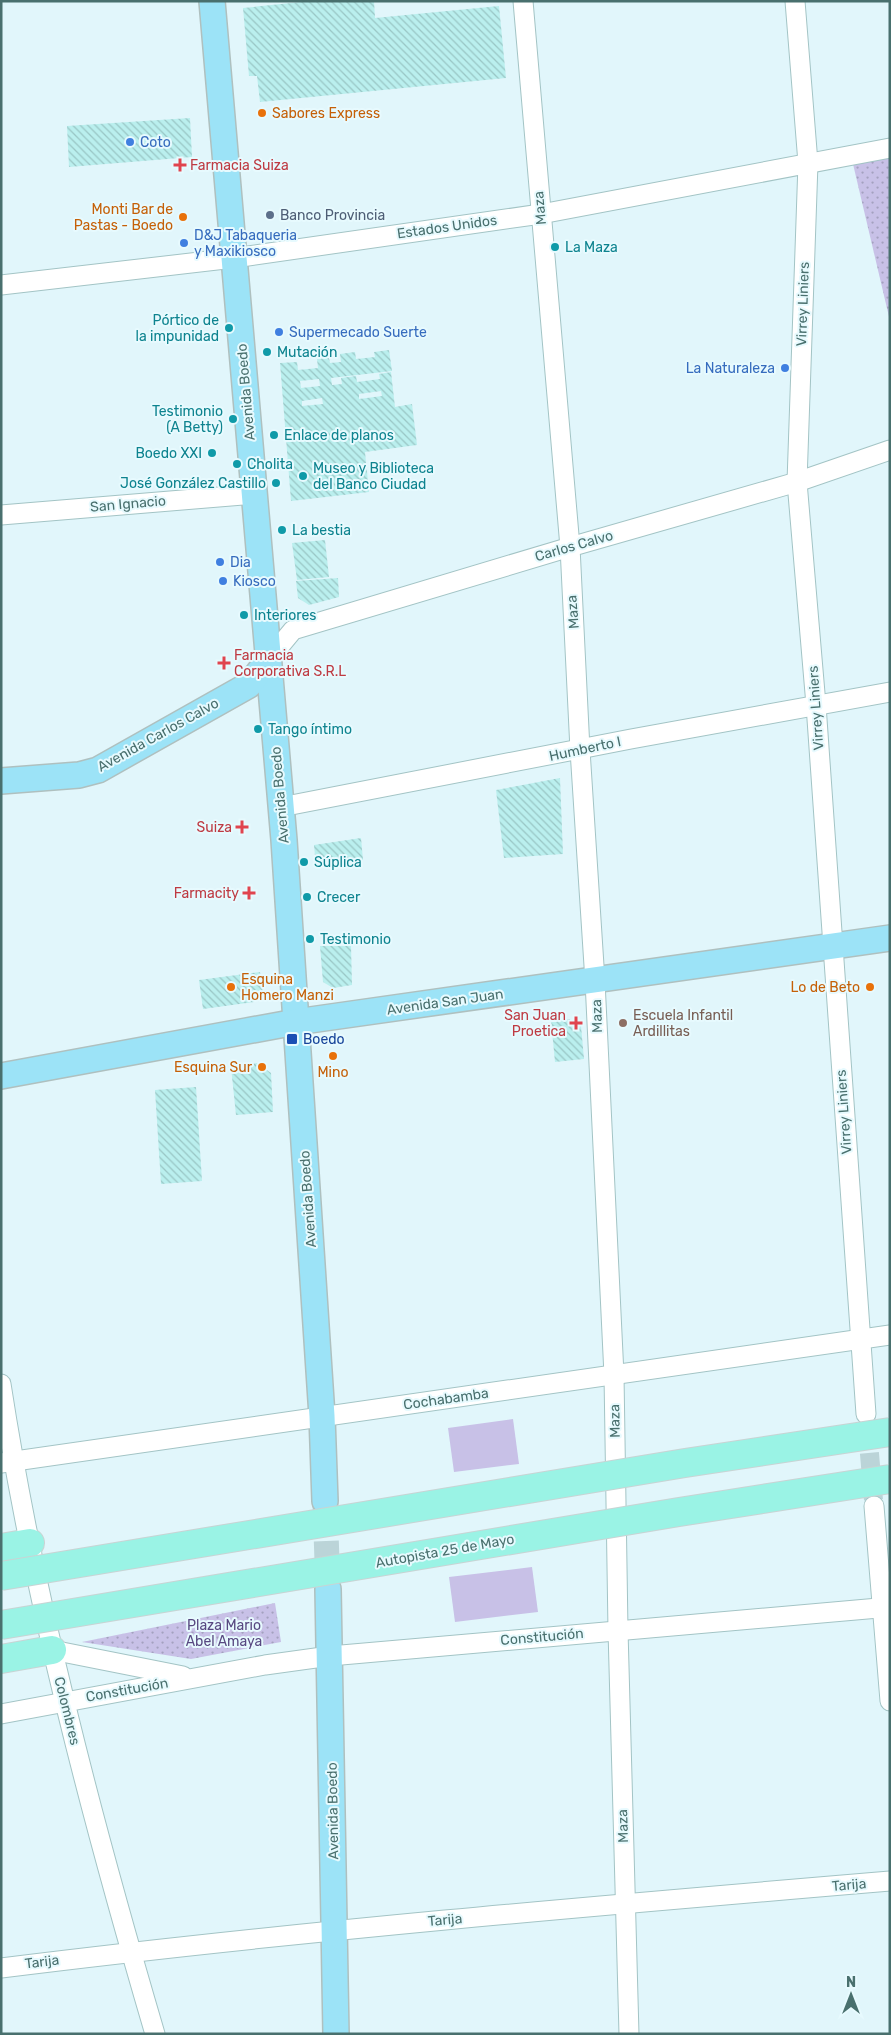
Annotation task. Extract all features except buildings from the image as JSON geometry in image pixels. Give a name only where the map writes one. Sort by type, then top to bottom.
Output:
[{"type":"highway","points":[[1,1576],[685,1463],[890,1432]]},
{"type":"highway","name":"Autopista 25 de Mayo","points":[[1,1625],[679,1512],[890,1479]]},
{"type":"highway","points":[[1,1548],[30,1543]]},
{"type":"highway","points":[[1,1658],[52,1650]]},
{"type":"main road","name":"Avenida Boedo","points":[[212,1],[281,807],[322,1416],[325,1501]]},
{"type":"main road","name":"Avenida Carlos Calvo","points":[[1,781],[79,775],[98,770],[249,685],[269,659]]},
{"type":"main road","name":"Avenida San Juan","points":[[1,1076],[296,1022],[890,938]]},
{"type":"main road","name":"Avenida Boedo","points":[[328,1589],[336,1930],[336,2034]]},
{"type":"street","name":"Maza","points":[[523,1],[570,547],[580,750],[595,981],[614,1375],[618,1630],[629,2034]]},
{"type":"street","name":"Virrey Liniers","points":[[794,1],[808,163],[797,482],[816,705],[866,1414]]},
{"type":"street","name":"Estados Unidos","points":[[1,286],[234,258],[541,214],[890,148]]},
{"type":"street","name":"Carlos Calvo","points":[[269,659],[293,630],[570,547],[797,482],[890,450]]},
{"type":"street","name":"San Ignacio","points":[[1,515],[255,494]]},
{"type":"street","name":"Humberto I","points":[[281,807],[631,739],[890,692]]},
{"type":"street","name":"Cochabamba","points":[[7,1462],[890,1334]]},
{"type":"street","name":"Colombres","points":[[1,1384],[7,1462],[30,1543],[64,1702],[130,1951],[155,2034]]},
{"type":"street","points":[[874,1506],[886,1607],[890,1701]]},
{"type":"street","name":"Constitución","points":[[1,1714],[265,1665],[330,1656],[886,1607]]},
{"type":"street","name":"Constitución","points":[[52,1650],[195,1678]]},
{"type":"street","name":"Tarija","points":[[1,1968],[130,1951],[336,1930],[890,1881]]},
{"type":"green space","points":[[890,157],[890,321],[853,164]]},
{"type":"green space","points":[[513,1419],[519,1464],[454,1472],[448,1428]]},
{"type":"green space","points":[[532,1567],[538,1612],[455,1622],[449,1577]]},
{"type":"green space","name":"Plaza Mario Abel Amaya","points":[[275,1603],[281,1642],[191,1659],[82,1642]]},
{"type":"tunnel","points":[[867,1425],[874,1506]]},
{"type":"tunnel","points":[[325,1504],[328,1589]]},
{"type":"place","name":"Sabores Express","points":[[262,113]]},
{"type":"place","name":"Coto","points":[[130,142]]},
{"type":"place","name":"Farmacia Suiza","points":[[180,165]]},
{"type":"place","name":"Banco Provincia","points":[[270,215]]},
{"type":"place","name":"Monti Bar de Pastas - Boedo","points":[[183,217]]},
{"type":"place","name":"D&J Tabaqueria y Maxikiosco","points":[[184,243]]},
{"type":"place","name":"La Maza","points":[[555,247]]},
{"type":"place","name":"Pórtico de la impunidad","points":[[229,328]]},
{"type":"place","name":"Supermecado Suerte","points":[[279,332]]},
{"type":"place","name":"Mutación","points":[[267,352]]},
{"type":"place","name":"La Naturaleza","points":[[785,368]]},
{"type":"place","name":"Testimonio (A Betty)","points":[[233,419]]},
{"type":"place","name":"Enlace de planos","points":[[274,435]]},
{"type":"place","name":"Boedo XXI","points":[[212,453]]},
{"type":"place","name":"Cholita","points":[[237,464]]},
{"type":"place","name":"Museo y Biblioteca del Banco Ciudad","points":[[303,476]]},
{"type":"place","name":"José González Castillo","points":[[276,483]]},
{"type":"place","name":"La bestia","points":[[282,530]]},
{"type":"place","name":"Dia","points":[[220,562]]},
{"type":"place","name":"Kiosco","points":[[223,581]]},
{"type":"place","name":"Interiores","points":[[244,615]]},
{"type":"place","name":"Farmacia Corporativa S.R.L","points":[[224,663]]},
{"type":"place","name":"Tango íntimo","points":[[258,729]]},
{"type":"place","name":"Suiza","points":[[242,827]]},
{"type":"place","name":"Súplica","points":[[304,862]]},
{"type":"place","name":"Farmacity","points":[[249,893]]},
{"type":"place","name":"Crecer","points":[[307,897]]},
{"type":"place","name":"Testimonio","points":[[310,939]]},
{"type":"place","name":"Esquina Homero Manzi","points":[[231,987]]},
{"type":"place","name":"Lo de Beto","points":[[870,987]]},
{"type":"place","name":"San Juan Proetica","points":[[576,1023]]},
{"type":"place","name":"Escuela Infantil Ardillitas","points":[[623,1023]]},
{"type":"place","name":"Boedo","points":[[292,1039]]},
{"type":"place","name":"Mino","points":[[333,1056]]},
{"type":"place","name":"Esquina Sur","points":[[262,1067]]}]
